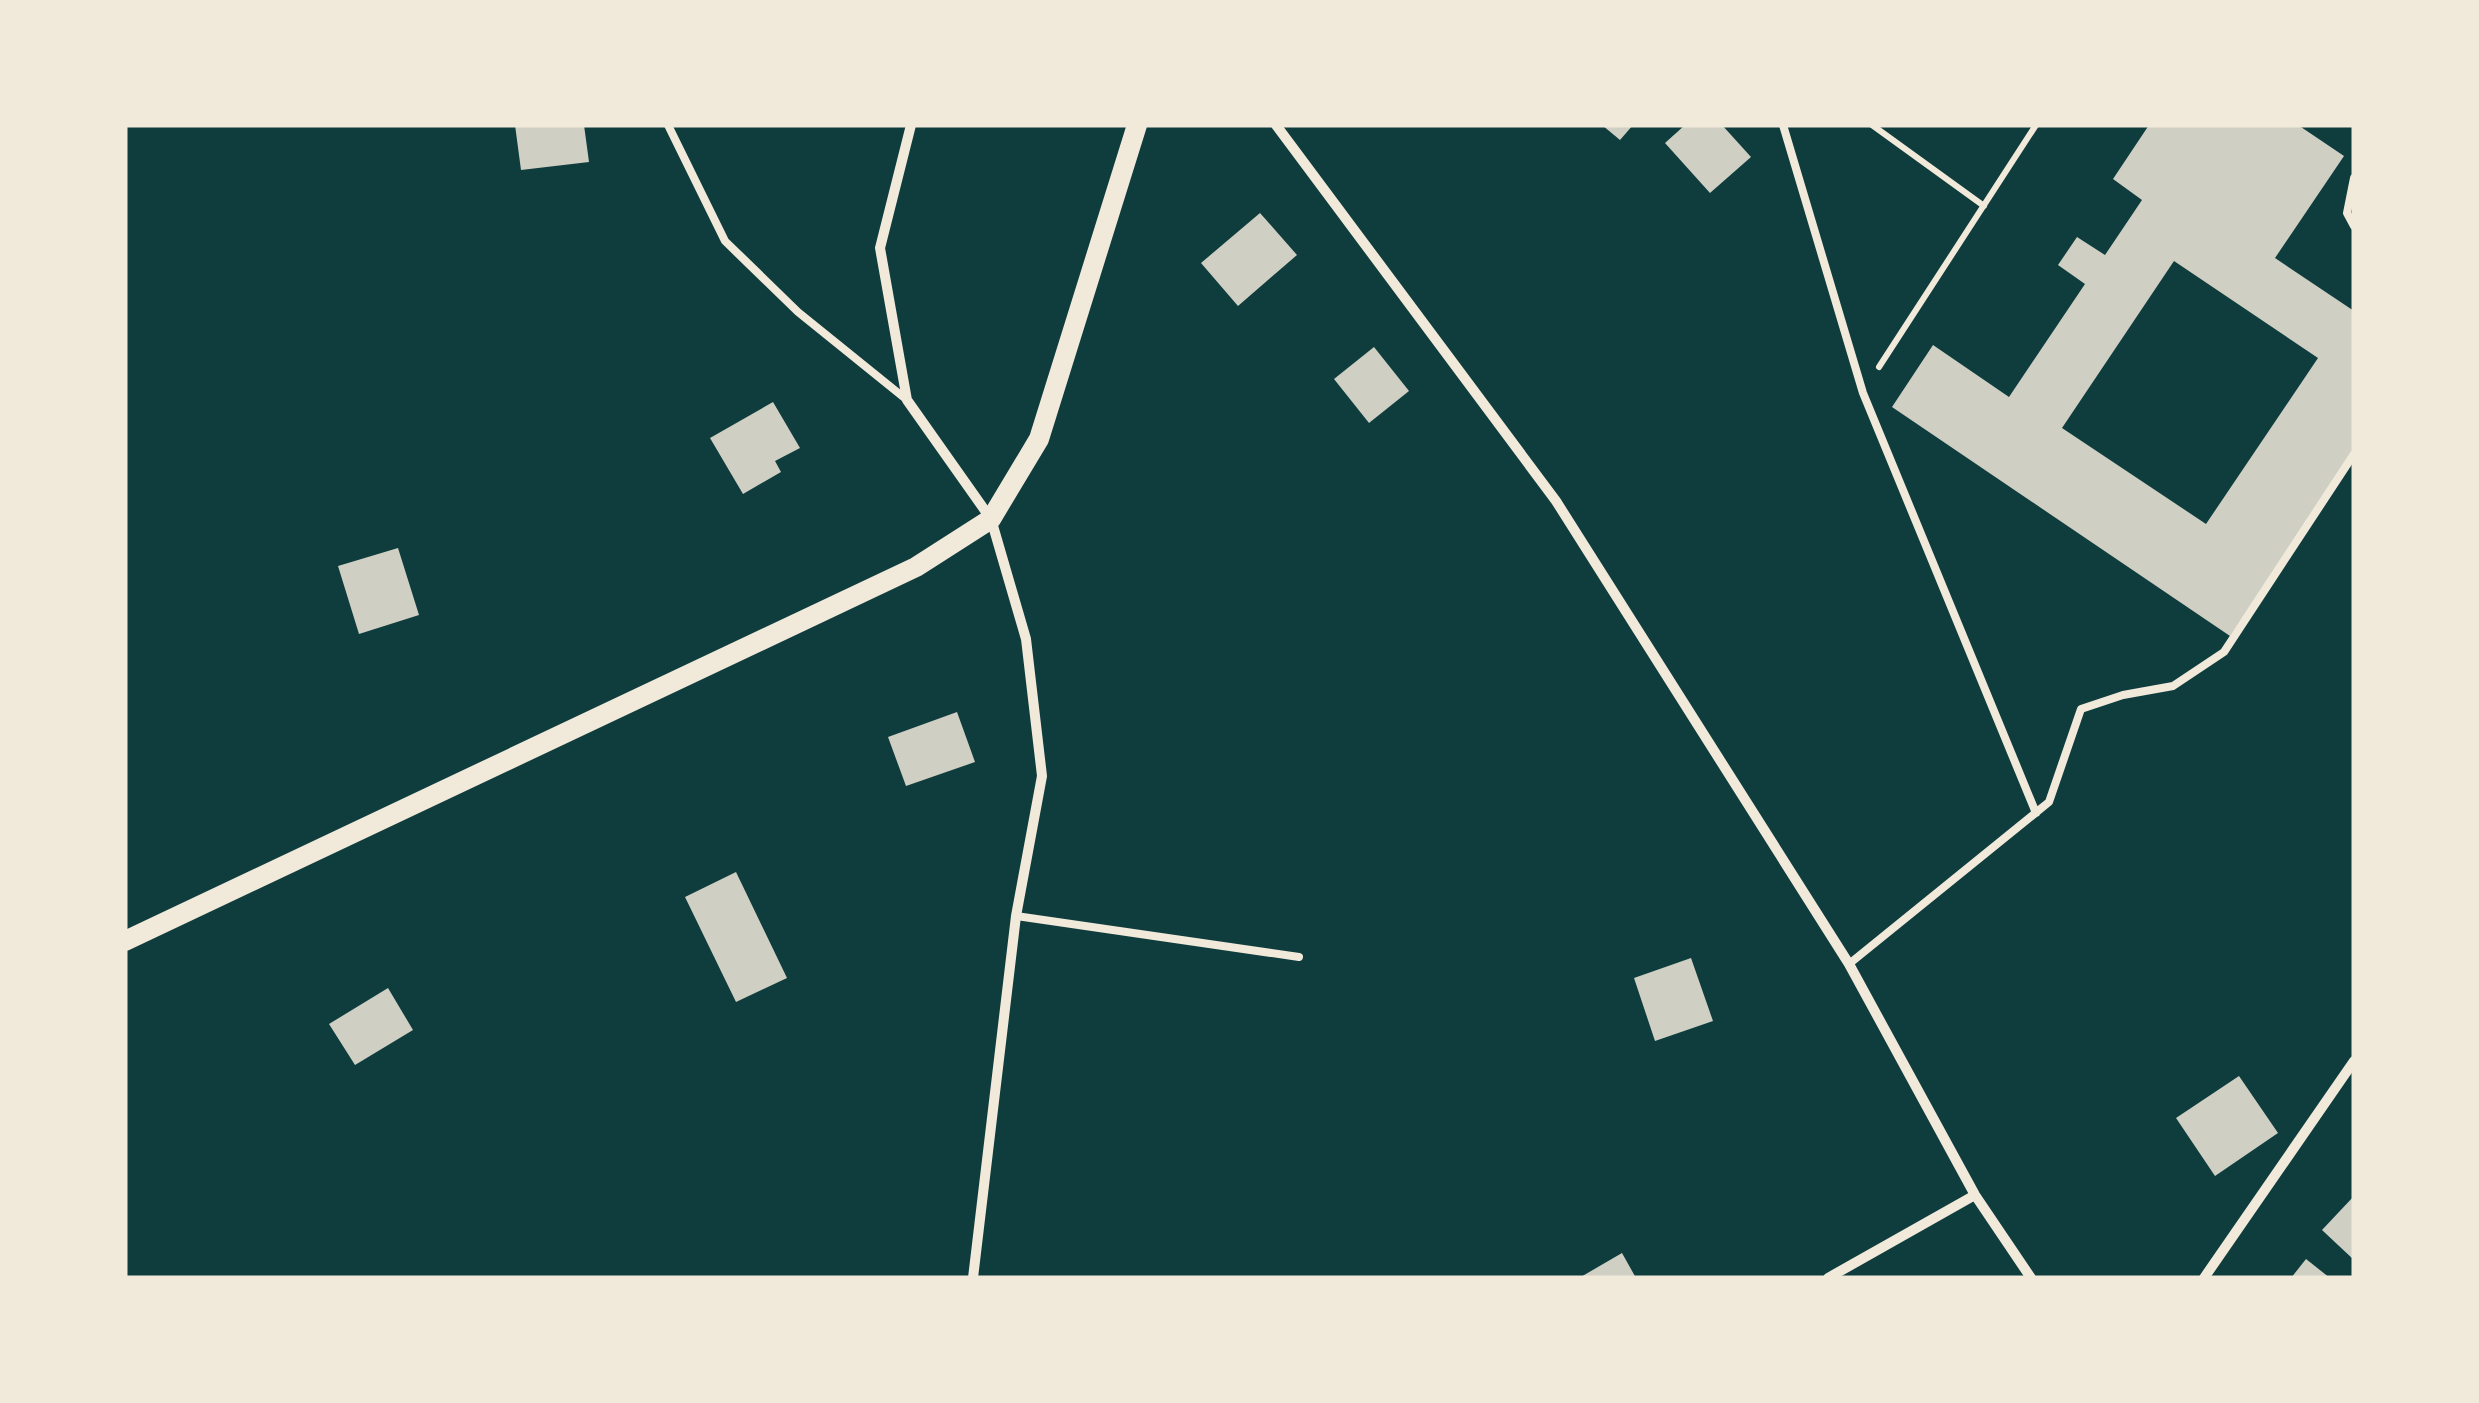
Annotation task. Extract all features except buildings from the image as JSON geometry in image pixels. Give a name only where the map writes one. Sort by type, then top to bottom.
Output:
[{"type":"main road","points":[[125,941],[916,567],[991,518],[1039,439],[1137,125]]},
{"type":"street","points":[[911,125],[880,248],[907,400],[991,518],[1026,639],[1042,776],[1016,916],[973,1278]]},
{"type":"street","points":[[1276,125],[1556,501],[1849,964],[1974,1195],[2031,1278]]},
{"type":"street","points":[[2204,1278],[2354,1061]]},
{"type":"street","points":[[1828,1278],[1974,1195]]},
{"type":"lane","points":[[668,125],[725,240],[798,312],[907,400]]},
{"type":"lane","points":[[1783,125],[1863,392],[2036,813]]},
{"type":"lane","points":[[2354,178],[2347,214],[2354,226]]},
{"type":"lane","points":[[1849,964],[2050,802],[2082,709],[2123,695],[2173,686],[2224,652],[2354,454]]},
{"type":"lane","points":[[1016,916],[1299,957]]},
{"type":"path","points":[[1872,125],[1984,206]]},
{"type":"path","points":[[1863,392],[2036,125]]}]
